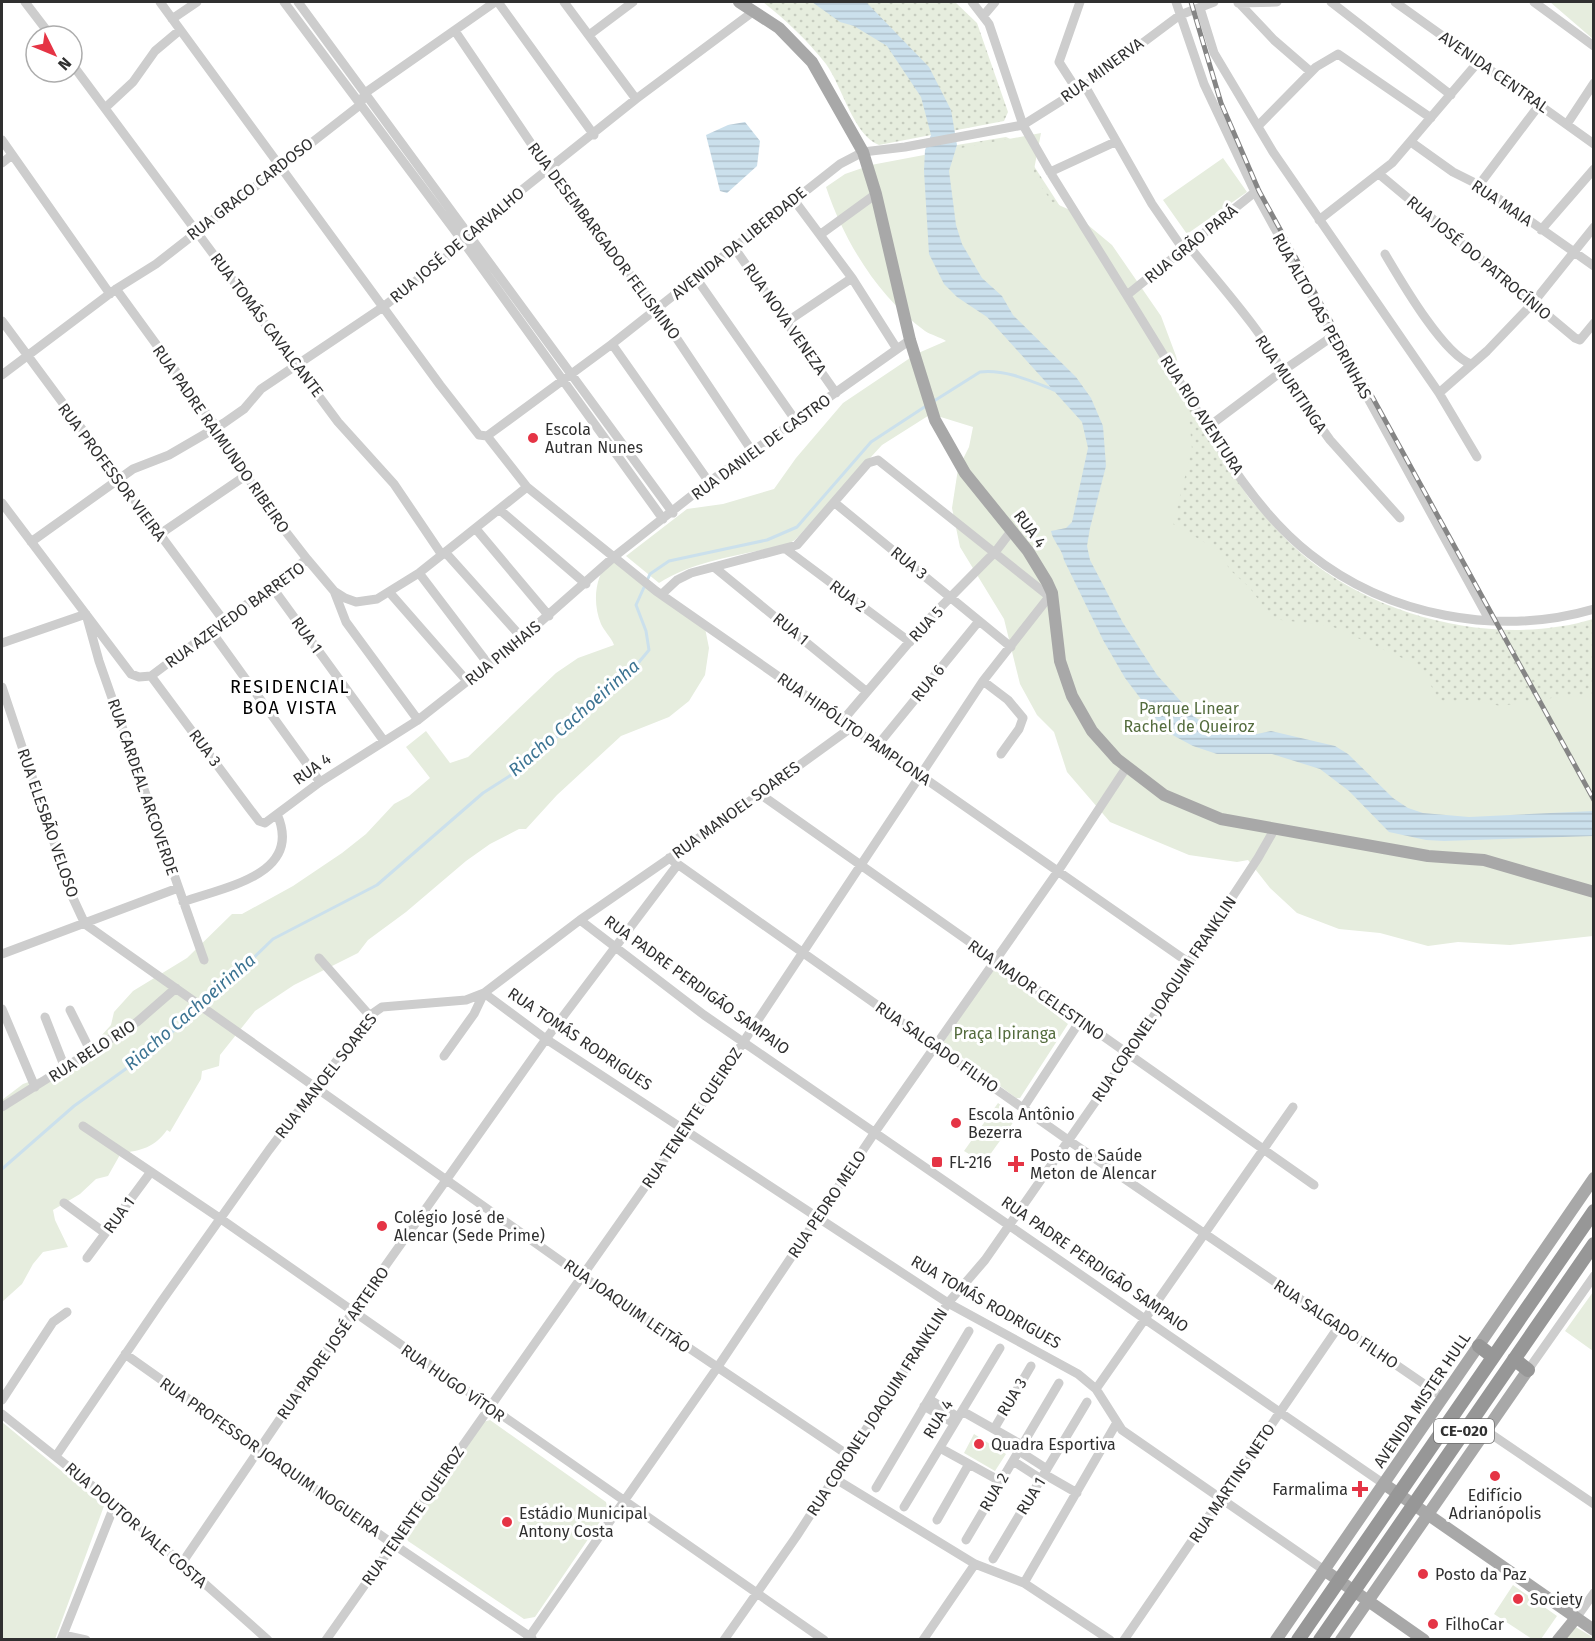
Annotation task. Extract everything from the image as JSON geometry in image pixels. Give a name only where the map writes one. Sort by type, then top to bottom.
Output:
[{"type":"highway","name":"AVENIDA MISTER HULL","points":[[1298,1640],[1593,1211]]},
{"type":"highway","name":"CE-020","points":[[1320,1640],[1593,1244]]},
{"type":"highway","points":[[1479,1346],[1492,1356]]},
{"type":"highway","points":[[1514,1359],[1528,1370]]},
{"type":"main road","name":"RUA 4","points":[[740,2],[779,28],[812,62],[863,152],[876,194],[910,340],[935,420],[965,473],[1012,530],[1038,567],[1051,595],[1060,661],[1072,696],[1092,731],[1126,768],[1164,795],[1200,813],[1274,830],[1428,856],[1484,860],[1593,892]]},
{"type":"main road","name":"AVENIDA MISTER HULL","points":[[1276,1640],[1593,1178]]},
{"type":"main road","points":[[1341,1640],[1528,1370]]},
{"type":"main road","name":"RUA PADRE PERDIGÃO SAMPAIO","points":[[1384,1484],[1593,1630]]},
{"type":"main road","name":"RUA TOMÁS RODRIGUES","points":[[1324,1570],[1424,1640]]},
{"type":"main road","points":[[1558,1640],[1576,1618]]},
{"type":"street","points":[[25,2],[42,24]]},
{"type":"street","name":"RUA HIPÓLITO PAMPLONA","points":[[160,2],[382,307],[479,435],[487,436],[527,487],[659,592],[1188,962]]},
{"type":"street","points":[[172,19],[197,2]]},
{"type":"street","points":[[284,2],[407,170],[464,243],[663,519]]},
{"type":"street","points":[[298,2],[673,513]]},
{"type":"street","points":[[360,105],[365,93],[497,2],[594,135]]},
{"type":"street","points":[[564,2],[636,99]]},
{"type":"street","points":[[589,36],[633,2]]},
{"type":"street","name":"RUA RIO AVENTURA","points":[[972,2],[984,15],[1023,125],[1050,172],[1208,427],[1262,506],[1309,554],[1349,580],[1383,596],[1434,613],[1490,621],[1533,620],[1593,609]]},
{"type":"street","points":[[984,15],[995,2]]},
{"type":"street","name":"RUA MURITINGA","points":[[1080,2],[1059,62],[1081,88],[1152,204],[1253,328],[1278,363],[1281,372],[1330,440],[1400,518]]},
{"type":"street","name":"RUA ALTO DAS PEDRINHAS","points":[[1176,2],[1204,84],[1255,192],[1490,621]]},
{"type":"street","name":"RUA MINERVA","points":[[1023,125],[1081,88],[1180,15],[1214,2]]},
{"type":"street","points":[[1237,3],[1277,2]]},
{"type":"street","points":[[1330,2],[1451,95]]},
{"type":"street","name":"AVENIDA CENTRAL","points":[[1395,2],[1593,144]]},
{"type":"street","points":[[1534,2],[1593,46]]},
{"type":"street","points":[[1237,3],[1274,40],[1311,72]]},
{"type":"street","points":[[1200,8],[1214,53],[1287,174],[1439,393],[1477,457]]},
{"type":"street","name":"RUA JOSÉ DE CARVALHO","points":[[31,542],[140,465],[169,455],[217,428],[244,409],[261,389],[382,307],[464,243],[469,232],[594,135],[636,99],[754,11]]},
{"type":"street","points":[[105,108],[133,82],[155,51],[180,30]]},
{"type":"street","name":"RUA DESEMBARGADOR FELISMINO","points":[[455,31],[549,170],[657,309],[752,452]]},
{"type":"street","points":[[1258,126],[1311,72],[1332,55],[1345,56],[1431,118]]},
{"type":"street","points":[[1319,220],[1379,174],[1411,142],[1479,61]]},
{"type":"street","name":"RUA TOMÁS CAVALCANTE","points":[[84,80],[297,363],[348,435],[394,484],[443,553],[522,638]]},
{"type":"street","points":[[1567,124],[1593,83]]},
{"type":"street","points":[[1479,185],[1540,104]]},
{"type":"street","name":"RUA GRACO CARDOSO","points":[[2,375],[113,291],[156,264],[280,165],[360,105]]},
{"type":"street","name":"AVENIDA DA LIBERDADE","points":[[487,436],[612,344],[840,164],[863,152],[905,147],[1023,125]]},
{"type":"street","name":"RUA PADRE RAIMUNDO RIBEIRO","points":[[2,140],[217,428],[248,474],[265,505],[306,559]]},
{"type":"street","points":[[1050,172],[1115,142]]},
{"type":"street","name":"RUA MAIA","points":[[1411,142],[1453,172],[1479,185],[1593,266]]},
{"type":"street","points":[[2,163],[12,155]]},
{"type":"street","points":[[407,170],[416,164]]},
{"type":"street","points":[[1541,230],[1593,169]]},
{"type":"street","name":"RUA JOSÉ DO PATROCÍNIO","points":[[1379,174],[1570,334],[1580,340],[1593,324]]},
{"type":"street","name":"RUA GRÃO PARÁ","points":[[1127,295],[1255,192]]},
{"type":"street","points":[[821,234],[876,194]]},
{"type":"street","points":[[794,200],[852,278],[897,349]]},
{"type":"street","points":[[1439,393],[1487,351],[1533,303],[1593,227]]},
{"type":"street","name":"RUA NOVA VENEZA","points":[[734,246],[836,393]]},
{"type":"street","points":[[1385,254],[1437,333],[1465,362],[1471,364]]},
{"type":"street","points":[[696,278],[796,421]]},
{"type":"street","points":[[788,321],[852,278]]},
{"type":"street","points":[[517,317],[526,311]]},
{"type":"street","name":"RUA PROFESSOR VIEIRA","points":[[2,321],[117,480],[224,621]]},
{"type":"street","points":[[1208,427],[1333,336]]},
{"type":"street","name":"RUA DANIEL DE CASTRO","points":[[615,556],[673,513],[709,482],[910,340]]},
{"type":"street","points":[[612,344],[709,482]]},
{"type":"street","points":[[659,592],[684,576],[787,550],[804,540],[868,464],[881,461],[1051,595]]},
{"type":"street","points":[[160,534],[248,474]]},
{"type":"street","name":"RUA AZEVEDO BARRETO","points":[[148,676],[272,587],[306,559],[334,591],[356,602],[377,600],[419,573],[527,487]]},
{"type":"street","name":"RUA CARDEAL ARCOVERDE","points":[[2,503],[131,674],[148,676]]},
{"type":"street","name":"RUA 3","points":[[834,503],[1011,647]]},
{"type":"street","points":[[500,510],[586,584]]},
{"type":"street","points":[[476,529],[549,616]]},
{"type":"street","name":"RUA 5","points":[[843,720],[909,642],[996,551],[1012,530]]},
{"type":"street","name":"RUA 2","points":[[787,550],[909,642]]},
{"type":"street","name":"RUA PINHAIS","points":[[384,741],[418,720],[489,665],[586,584],[615,556]]},
{"type":"street","name":"RUA 1","points":[[714,567],[867,692]]},
{"type":"street","points":[[419,573],[489,665]]},
{"type":"street","name":"RUA 1","points":[[272,587],[384,741]]},
{"type":"street","points":[[334,591],[346,622],[418,720]]},
{"type":"street","points":[[390,593],[468,681]]},
{"type":"street","name":"RUA TENENTE QUEIROZ","points":[[326,1640],[686,1130],[983,681],[1051,595]]},
{"type":"street","points":[[2,643],[86,614]]},
{"type":"street","name":"RUA CARDEAL ARCOVERDE","points":[[86,614],[99,661],[204,960]]},
{"type":"street","name":"RUA 6","points":[[877,746],[979,621]]},
{"type":"street","points":[[211,631],[320,782]]},
{"type":"street","name":"RUA 3","points":[[148,676],[260,821]]},
{"type":"street","points":[[983,681],[1014,705],[1023,718],[1019,729],[1001,754]]},
{"type":"street","name":"RUA ELESBÃO VELOSO","points":[[2,687],[72,896],[86,924]]},
{"type":"street","name":"RUA MANOEL SOARES","points":[[56,1456],[125,1354],[315,1087],[370,1016],[382,1007],[466,1000],[484,993],[580,920],[852,727]]},
{"type":"street","name":"RUA 4","points":[[260,821],[266,823],[320,782],[384,741]]},
{"type":"street","name":"RUA PEDRO MELO","points":[[530,1638],[717,1368],[875,1132],[1058,871],[1126,768]]},
{"type":"street","name":"RUA MAJOR CELESTINO","points":[[760,794],[1314,1185]]},
{"type":"street","points":[[183,902],[254,876],[273,864],[278,859],[284,838],[278,814]]},
{"type":"street","name":"RUA CORONEL JOAQUIM FRANKLIN","points":[[724,1640],[834,1478],[948,1303],[985,1260],[1128,1055],[1258,858],[1274,830]]},
{"type":"street","name":"RUA SALGADO FILHO","points":[[669,858],[1068,1140],[1443,1397]]},
{"type":"street","name":"RUA PADRE JOSÉ ARTEIRO","points":[[182,1563],[352,1313],[546,1040],[617,949],[678,864]]},
{"type":"street","points":[[2,954],[178,888]]},
{"type":"street","name":"RUA PADRE PERDIGÃO SAMPAIO","points":[[580,920],[744,1042],[1384,1484]]},
{"type":"street","name":"RUA JOAQUIM LEITÃO","points":[[86,924],[582,1276],[848,1455]]},
{"type":"street","points":[[319,957],[370,1016]]},
{"type":"street","name":"RUA BELO RIO","points":[[2,1107],[137,1022],[176,988]]},
{"type":"street","points":[[444,1056],[474,1014],[484,993]]},
{"type":"street","name":"RUA TOMÁS RODRIGUES","points":[[484,993],[546,1040],[948,1303],[1078,1374],[1096,1389],[1116,1424],[1324,1570]]},
{"type":"street","points":[[2,1009],[35,1087]]},
{"type":"street","points":[[70,1010],[91,1052]]},
{"type":"street","points":[[45,1017],[65,1068]]},
{"type":"street","points":[[1023,1108],[1080,1022]]},
{"type":"street","points":[[1096,1389],[1293,1107]]},
{"type":"street","name":"RUA HUGO VÍTOR","points":[[83,1126],[221,1219],[352,1313],[824,1640]]},
{"type":"street","name":"RUA 1","points":[[87,1258],[150,1173]]},
{"type":"street","points":[[64,1203],[105,1233]]},
{"type":"street","points":[[1528,1370],[1593,1276]]},
{"type":"street","points":[[2,1400],[52,1322],[68,1312]]},
{"type":"street","name":"RUA MARTINS NETO","points":[[1124,1640],[1339,1326]]},
{"type":"street","points":[[876,1488],[969,1331]]},
{"type":"street","name":"RUA 4","points":[[904,1507],[1000,1348]]},
{"type":"street","name":"RUA PROFESSOR JOAQUIM NOGUEIRA","points":[[125,1354],[530,1638]]},
{"type":"street","name":"RUA 3","points":[[994,1429],[1031,1366]]},
{"type":"street","name":"RUA 2","points":[[966,1540],[1059,1383]]},
{"type":"street","name":"RUA 1","points":[[993,1559],[1086,1402]]},
{"type":"street","points":[[926,1403],[994,1429],[1020,1448],[1044,1474]]},
{"type":"street","name":"RUA DOUTOR VALE COSTA","points":[[2,1414],[115,1504],[268,1640]]},
{"type":"street","points":[[1024,1583],[1116,1424]]},
{"type":"street","points":[[1485,1430],[1593,1504]]},
{"type":"street","points":[[940,1448],[1000,1481]]},
{"type":"street","points":[[1013,1461],[1044,1474],[1077,1493]]},
{"type":"street","points":[[937,1520],[969,1464]]},
{"type":"street","points":[[834,1478],[975,1564],[1024,1583],[1110,1640]]},
{"type":"street","points":[[86,1640],[62,1637],[115,1504]]},
{"type":"street","points":[[923,1640],[975,1564]]},
{"type":"street","points":[[1576,1618],[1593,1593]]},
{"type":"green space","points":[[763,2],[955,2],[977,23],[1008,112],[1004,121],[879,145],[862,132],[826,64],[796,31]]},
{"type":"green space","points":[[1550,2],[1593,2],[1593,39]]},
{"type":"green space","name":"Parque Linear Rachel de Queiroz","points":[[1041,133],[1033,175],[1052,202],[1070,210],[1112,245],[1161,316],[1176,356],[1188,405],[1192,449],[1173,524],[1218,550],[1230,570],[1249,587],[1273,619],[1331,626],[1420,666],[1439,700],[1448,702],[1470,700],[1501,706],[1558,697],[1593,696],[1593,936],[1510,945],[1458,942],[1428,946],[1380,933],[1339,929],[1297,913],[1270,888],[1248,860],[1237,862],[1189,855],[1110,822],[1067,772],[1054,732],[1037,715],[1020,684],[1004,619],[960,547],[952,508],[958,469],[969,447],[973,427],[931,414],[882,445],[795,540],[788,544],[705,563],[659,583],[626,556],[687,509],[723,504],[774,489],[796,458],[843,403],[916,354],[946,341],[925,331],[908,317],[878,285],[842,228],[826,187],[845,174],[871,165]]},
{"type":"green space","points":[[1006,137],[1019,143],[1249,498],[1307,558],[1345,585],[1378,601],[1413,614],[1449,623],[1486,629],[1523,630],[1559,627],[1593,619],[1593,811],[1282,732],[949,171],[957,145]]},
{"type":"green space","points":[[1223,158],[1247,192],[1187,234],[1163,200]]},
{"type":"green space","points":[[610,559],[705,628],[709,648],[705,675],[689,701],[669,717],[621,736],[557,795],[526,829],[519,829],[490,844],[466,861],[406,912],[368,940],[358,953],[294,985],[255,1011],[220,1055],[219,1066],[202,1071],[201,1079],[170,1132],[167,1130],[147,1147],[121,1153],[108,1176],[96,1179],[80,1194],[53,1210],[55,1220],[68,1247],[43,1252],[22,1284],[2,1302],[2,1100],[23,1084],[59,1071],[91,1047],[111,1025],[114,1012],[133,991],[187,958],[232,914],[242,914],[293,886],[366,834],[394,804],[409,796],[430,778],[406,747],[426,731],[450,763],[468,757],[556,673],[578,658],[614,645],[601,624],[596,607],[598,581]]},
{"type":"green space","name":"Praça Ipiranga","points":[[996,969],[1068,1024],[1020,1098],[1016,1098],[943,1043],[991,971]]},
{"type":"green space","points":[[998,1103],[1017,1117],[984,1163],[964,1151]]},
{"type":"green space","points":[[1593,1292],[1593,1351],[1565,1331]]},
{"type":"green space","name":"Estádio Municipal Antony Costa","points":[[490,1420],[606,1502],[608,1510],[535,1617],[524,1619],[408,1541],[406,1535],[483,1422]]},
{"type":"green space","points":[[2,1422],[104,1506],[55,1639],[2,1639]]},
{"type":"green space","name":"Quadra Esportiva","points":[[974,1434],[1006,1454],[995,1471],[964,1453]]},
{"type":"green space","name":"Society","points":[[1513,1585],[1557,1616],[1541,1639],[1532,1639],[1494,1614]]},
{"type":"green space","points":[[1574,1626],[1594,1638],[1593,1640],[1564,1640]]},
{"type":"water","points":[[812,2],[866,2],[929,67],[951,110],[957,145],[949,171],[956,225],[962,244],[982,278],[1002,296],[1013,315],[1076,377],[1091,398],[1103,426],[1106,466],[1090,528],[1087,546],[1090,560],[1123,623],[1157,675],[1196,718],[1217,730],[1257,734],[1271,731],[1335,746],[1348,754],[1393,798],[1408,808],[1423,813],[1469,817],[1593,811],[1593,836],[1444,841],[1426,840],[1389,832],[1349,791],[1320,769],[1272,754],[1217,754],[1193,746],[1165,731],[1125,678],[1103,640],[1052,535],[1051,531],[1066,528],[1072,522],[1088,448],[1082,422],[987,317],[957,297],[944,284],[929,254],[924,171],[925,150],[931,135],[921,97],[887,46],[854,26],[840,22]]},
{"type":"water","points":[[745,122],[760,141],[757,166],[727,193],[720,191],[706,135],[728,125]]},
{"type":"waterway","name":"Riacho Cachoeirinha","points":[[934,401],[980,372],[1008,374],[1054,390]]},
{"type":"waterway","name":"Riacho Cachoeirinha","points":[[2,1169],[74,1106],[141,1058],[208,1002],[273,939],[377,885],[483,793],[522,768],[634,668],[649,650],[646,631],[636,605],[650,574],[669,561],[767,540],[797,527],[871,442],[926,406]]},
{"type":"railway","points":[[1191,2],[1221,103],[1259,191],[1594,800]]},
{"type":"place","name":"Escola Autran Nunes","points":[[533,438]]},
{"type":"place","name":"Escola Antônio Bezerra","points":[[956,1123]]},
{"type":"place","name":"FL-216","points":[[937,1162]]},
{"type":"place","name":"Posto de Saúde Meton de Alencar","points":[[1016,1164]]},
{"type":"place","name":"Colégio José de Alencar (Sede Prime)","points":[[382,1226]]},
{"type":"place","name":"Quadra Esportiva","points":[[979,1444]]},
{"type":"place","name":"Edifício Adrianópolis","points":[[1495,1476]]},
{"type":"place","name":"Farmalima","points":[[1360,1489]]},
{"type":"place","name":"Estádio Municipal Antony Costa","points":[[507,1522]]},
{"type":"place","name":"Posto da Paz","points":[[1423,1574]]},
{"type":"place","name":"Society","points":[[1518,1599]]},
{"type":"place","name":"FilhoCar","points":[[1433,1624]]},
{"type":"district","name":"RESIDENCIAL BOA VISTA","points":[[290,697]]}]
